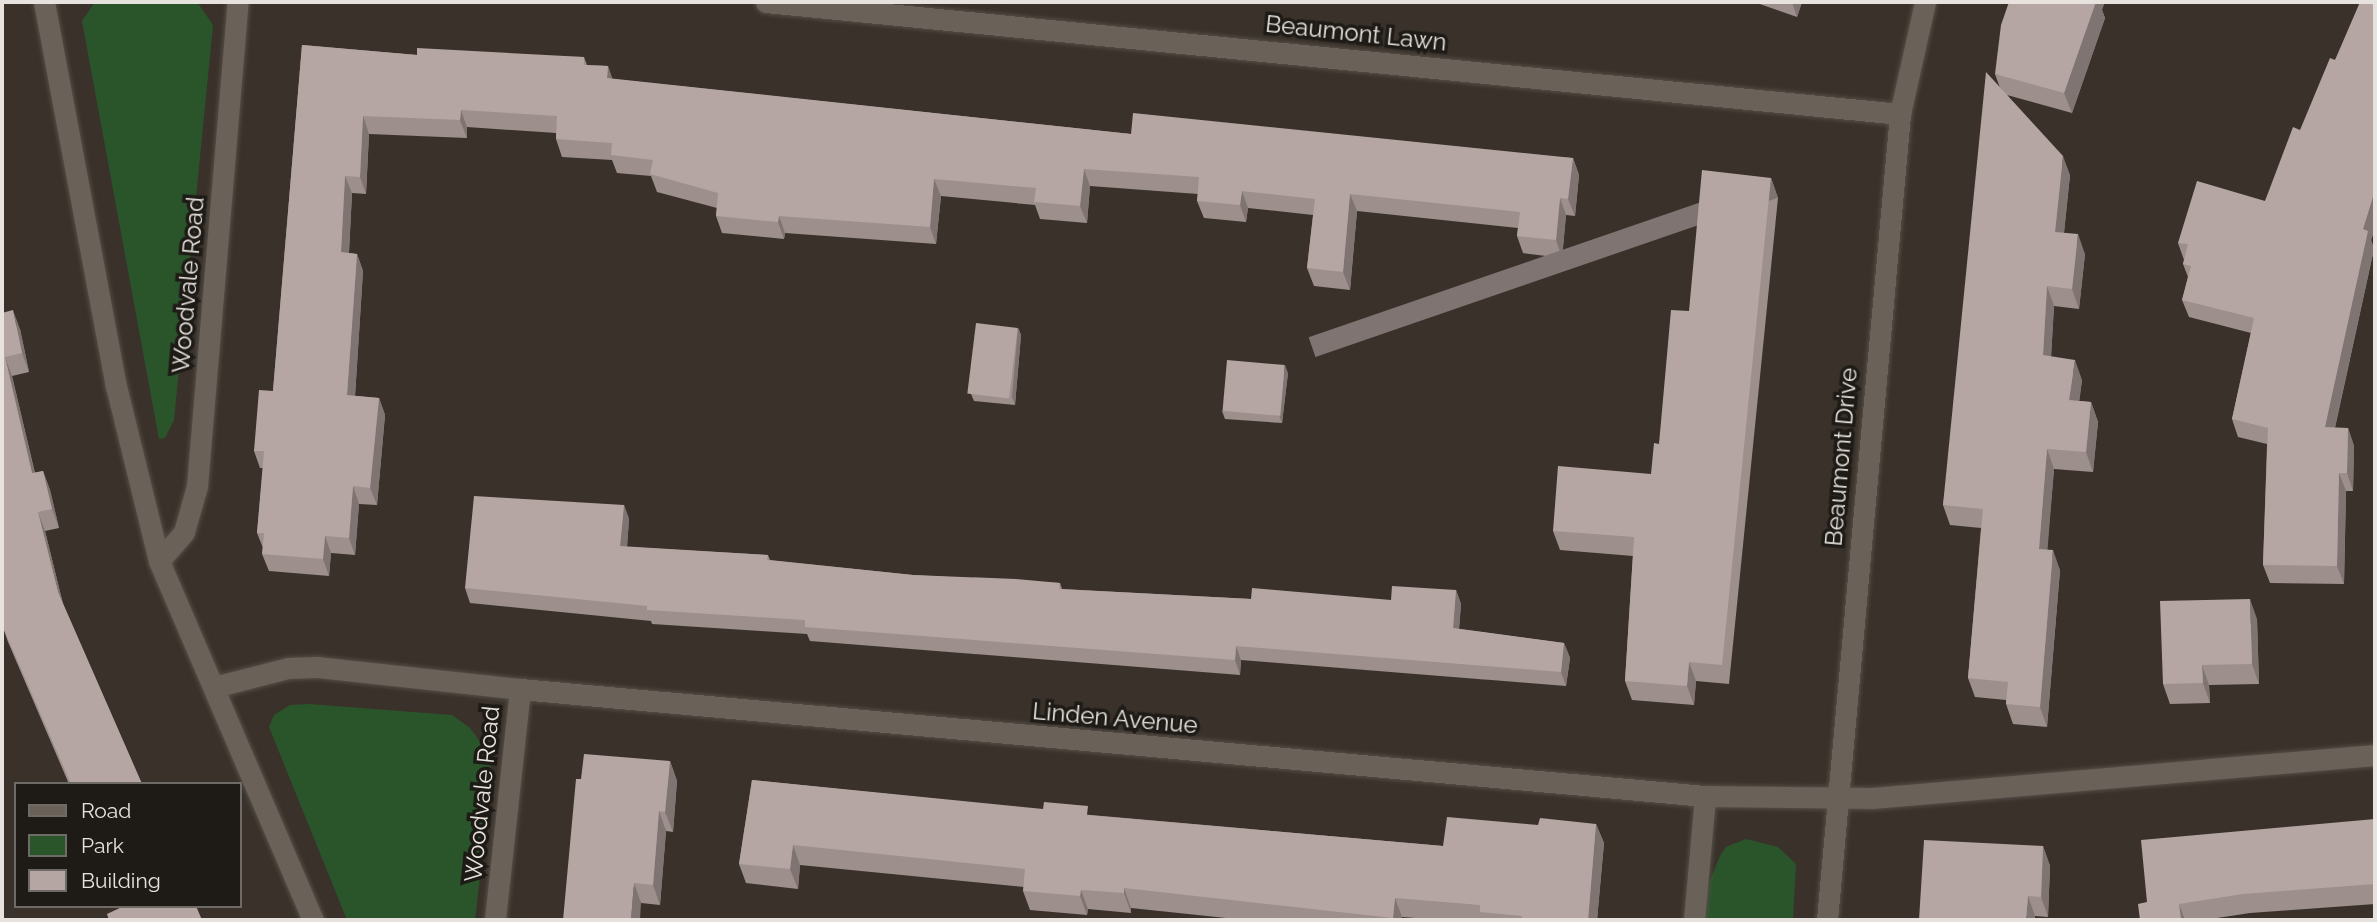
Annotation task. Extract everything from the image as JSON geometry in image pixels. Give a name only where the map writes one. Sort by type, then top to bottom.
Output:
[{"type":"street","points":[[44,2],[116,386],[159,561],[313,920]]},
{"type":"street","name":"Woodvale Road","points":[[159,561],[184,532],[197,486],[238,2]]},
{"type":"street","name":"Beaumont Lawn","points":[[765,2],[1900,114]]},
{"type":"street","name":"Beaumont Drive","points":[[1827,920],[1900,114],[1925,2]]},
{"type":"street","name":"Woodvale Road","points":[[215,687],[288,668],[317,667],[520,689],[495,920]]},
{"type":"street","name":"Linden Avenue","points":[[520,689],[1705,796],[1872,798],[2375,755]]},
{"type":"street","points":[[1694,920],[1705,796]]},
{"type":"green space","points":[[95,2],[197,2],[213,25],[174,420],[165,438],[159,439],[82,21]]},
{"type":"green space","points":[[309,704],[452,715],[470,728],[484,747],[492,771],[475,920],[347,920],[269,727],[274,715],[290,705]]},
{"type":"green space","points":[[1746,839],[1778,847],[1796,864],[1793,920],[1704,920],[1708,885],[1720,856],[1726,847]]},
{"type":"building","points":[[2009,2],[2096,2],[2064,93],[1995,74],[2001,25]]},
{"type":"building","points":[[2360,2],[2375,2],[2375,190],[2363,229],[2368,231],[2325,427],[2348,428],[2347,473],[2339,473],[2337,566],[2263,565],[2268,428],[2232,419],[2254,318],[2182,300],[2191,266],[2183,264],[2188,244],[2178,243],[2197,181],[2265,201],[2293,127],[2300,130],[2330,58],[2335,60]]},
{"type":"building","points":[[302,45],[417,55],[417,48],[584,57],[584,65],[608,66],[607,78],[1131,134],[1133,113],[1573,158],[1568,199],[1560,198],[1556,240],[1517,236],[1520,212],[1350,194],[1343,272],[1307,268],[1315,199],[1242,191],[1240,205],[1197,201],[1199,177],[1084,169],[1080,206],[1034,202],[1036,188],[934,179],[930,227],[779,216],[778,222],[716,216],[718,193],[650,174],[653,160],[611,155],[612,143],[556,139],[557,116],[461,110],[460,120],[363,116],[360,177],[345,176],[341,252],[357,254],[347,395],[379,398],[370,488],[353,486],[349,538],[325,536],[323,559],[262,554],[264,533],[257,533],[264,451],[254,451],[259,390],[273,391]]},
{"type":"building","points":[[1986,72],[2063,156],[2055,232],[2078,234],[2072,289],[2047,286],[2043,355],[2075,360],[2069,400],[2091,402],[2086,452],[2047,449],[2039,549],[2053,550],[2040,707],[2006,704],[2008,682],[1968,678],[1983,509],[1943,505]]},
{"type":"building","points":[[1702,170],[1771,178],[1722,665],[1689,662],[1687,686],[1625,681],[1634,537],[1553,531],[1558,466],[1651,474],[1654,443],[1659,444],[1671,310],[1689,311]]},
{"type":"building","points":[[13,310],[22,353],[5,357],[32,473],[43,471],[52,509],[38,512],[58,592],[141,782],[70,782],[2,625],[2,313]]},
{"type":"building","points":[[976,323],[1018,328],[1009,399],[967,393]]},
{"type":"building","points":[[1227,360],[1285,365],[1280,416],[1223,411]]},
{"type":"building","points":[[474,496],[624,505],[620,546],[768,555],[767,560],[913,575],[1060,583],[1059,589],[1251,599],[1252,588],[1391,600],[1392,586],[1456,590],[1453,628],[1564,643],[1561,672],[1236,646],[1235,660],[805,627],[805,620],[647,610],[647,606],[465,588]]},
{"type":"building","points":[[2250,599],[2252,664],[2202,665],[2203,683],[2163,684],[2160,601]]},
{"type":"building","points":[[584,754],[670,761],[665,812],[659,811],[653,885],[634,883],[631,920],[563,920],[576,779],[581,779]]},
{"type":"building","points":[[752,780],[1043,809],[1044,802],[1088,806],[1087,815],[1443,846],[1447,817],[1538,825],[1540,818],[1596,824],[1588,920],[1522,920],[1522,916],[1480,912],[1480,905],[1395,898],[1393,918],[1124,888],[1124,893],[1081,890],[1080,896],[1023,891],[1025,869],[793,845],[790,869],[739,864]]},
{"type":"building","points":[[2375,819],[2375,884],[2243,894],[2179,904],[2181,920],[2140,920],[2138,904],[2147,902],[2141,840]]},
{"type":"building","points":[[1924,840],[2043,846],[2041,897],[2028,896],[2026,920],[1919,920]]},
{"type":"building","points":[[120,908],[197,908],[202,920],[109,920],[107,914]]}]
